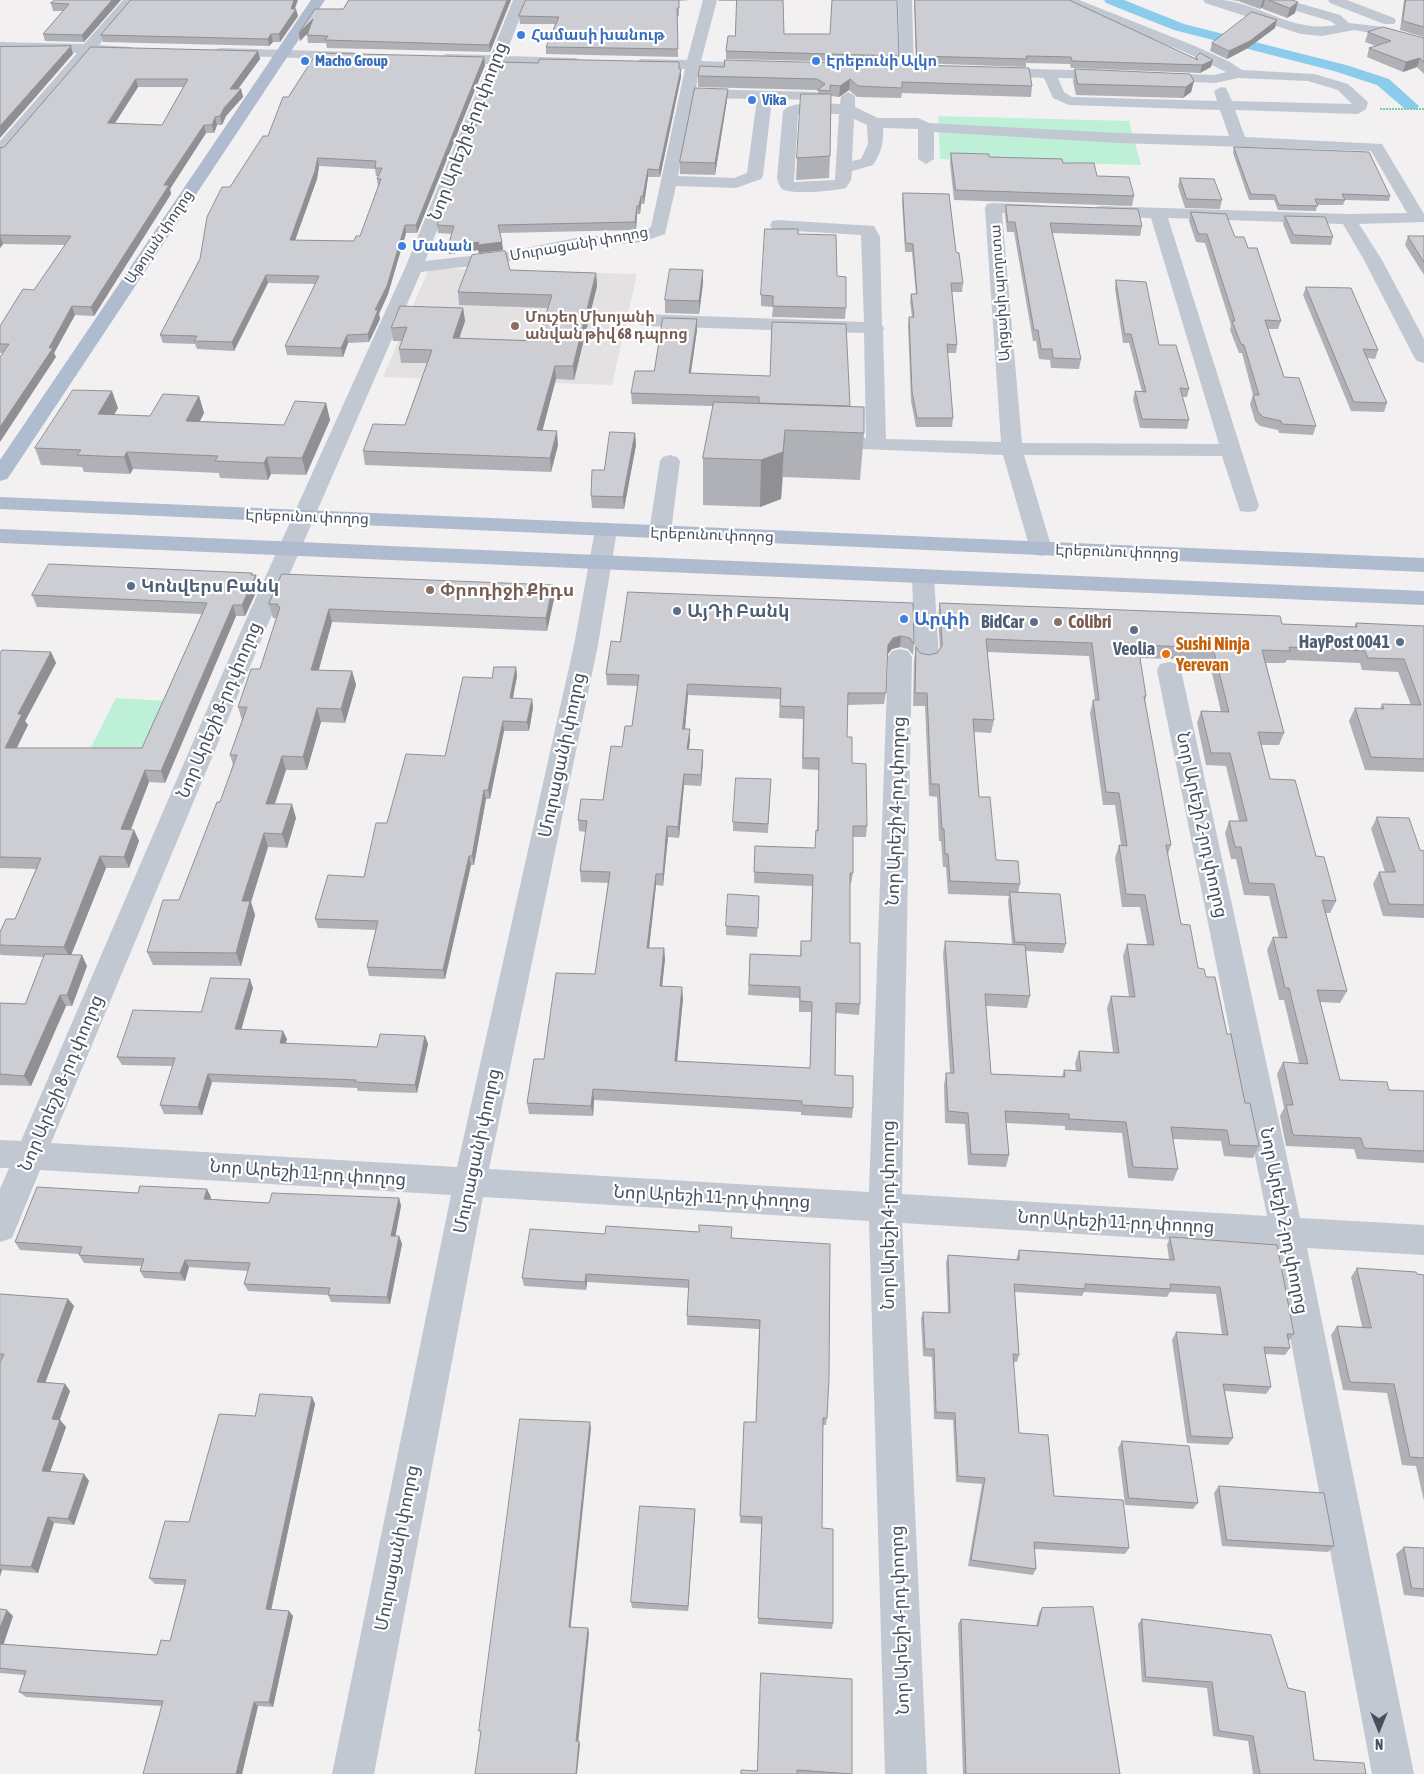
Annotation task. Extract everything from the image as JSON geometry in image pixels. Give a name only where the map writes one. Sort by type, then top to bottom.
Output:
[{"type":"main road","name":"Աթոյան փողոց","points":[[0,475],[318,0]]},
{"type":"main road","name":"Էրեբունու փողոց","points":[[0,503],[1424,565]]},
{"type":"main road","name":"Էրեբունու փողոց","points":[[0,536],[1424,598]]},
{"type":"street","points":[[0,151],[130,0]]},
{"type":"street","name":"Նոր Արեշի 8-րդ փողոց","points":[[0,1227],[15,1155],[414,268],[520,0]]},
{"type":"street","name":"Մուրացանի փողոց","points":[[414,268],[506,257],[576,243],[642,237],[659,230],[693,65],[710,0]]},
{"type":"street","points":[[905,0],[902,71],[926,71]]},
{"type":"street","points":[[1067,0],[1190,49],[1225,65],[1238,74]]},
{"type":"street","points":[[1210,0],[1301,30],[1322,32],[1345,26],[1384,31],[1424,44]]},
{"type":"street","points":[[1274,0],[1335,18],[1345,26]]},
{"type":"street","points":[[1335,0],[1424,32]]},
{"type":"street","points":[[0,46],[136,50]]},
{"type":"street","points":[[205,52],[366,56]]},
{"type":"street","points":[[435,58],[594,62]]},
{"type":"street","points":[[624,63],[771,67]]},
{"type":"street","points":[[982,72],[1049,73],[1216,79],[1238,74],[1318,79],[1343,87],[1360,102],[1360,105],[1358,109],[1069,101],[1058,95],[1049,73]]},
{"type":"street","points":[[1216,79],[1239,141]]},
{"type":"street","points":[[847,102],[797,108],[791,111],[785,178],[787,184],[793,186],[833,187],[840,185],[843,168],[847,102],[858,90],[858,83]]},
{"type":"street","points":[[688,93],[765,101],[847,102],[875,122],[918,122],[926,127],[1120,138],[1376,146],[1418,218],[1081,211]]},
{"type":"street","points":[[715,105],[765,101]]},
{"type":"street","points":[[669,181],[736,183],[755,176],[765,101]]},
{"type":"street","points":[[843,168],[867,162],[876,144],[875,122]]},
{"type":"street","points":[[926,127],[926,159]]},
{"type":"street","name":"Արցախի պողոտա","points":[[1041,549],[1012,449],[994,208],[1061,210]]},
{"type":"street","points":[[1158,213],[1248,506]]},
{"type":"street","points":[[1348,218],[1373,260],[1424,357]]},
{"type":"street","points":[[778,225],[868,230],[871,237],[876,445]]},
{"type":"street","points":[[644,320],[874,328]]},
{"type":"street","points":[[810,442],[1012,449],[1231,450]]},
{"type":"street","points":[[660,532],[670,462]]},
{"type":"street","name":"Մուրացանի փողոց","points":[[353,1774],[470,1183],[586,645],[606,530]]},
{"type":"street","name":"Նոր Արեշի 4-րդ փողոց","points":[[906,1774],[885,1208],[914,657],[923,576]]},
{"type":"street","name":"Նոր Արեշի 2-րդ փողոց","points":[[1169,670],[1287,1232],[1393,1774]]},
{"type":"street","name":"Նոր Արեշի 11-րդ փողոց","points":[[15,1155],[1424,1240]]},
{"type":"path","points":[[1407,109],[1424,109]]},
{"type":"shaded area","name":"Մուշեղ Մխոյանի անվան թիվ 68 դպրոց","points":[[429,268],[637,274],[612,385],[383,377]]},
{"type":"green space","points":[[938,116],[1129,121],[1141,165],[940,159]]},
{"type":"green space","points":[[116,698],[169,701],[141,760],[86,757]]},
{"type":"building","points":[[55,0],[112,0],[82,35],[43,34],[69,4],[51,3]]},
{"type":"building","points":[[131,0],[294,0],[291,9],[296,9],[279,34],[271,34],[268,39],[101,35]]},
{"type":"building","points":[[349,0],[507,0],[489,45],[325,40],[328,36],[307,35],[313,19],[299,33],[315,9],[343,9]]},
{"type":"building","points":[[526,0],[679,0],[679,8],[677,8],[678,49],[546,47],[559,17],[519,16]]},
{"type":"building","points":[[737,0],[783,0],[784,34],[830,34],[832,0],[897,0],[899,56],[726,51],[728,36],[735,36]]},
{"type":"building","points":[[915,0],[1069,0],[1198,60],[1196,57],[1200,53],[1213,60],[1202,65],[1072,61],[1071,57],[1026,56],[1027,59],[917,56]]},
{"type":"building","points":[[1269,0],[1292,0],[1298,2],[1290,8]]},
{"type":"building","points":[[1406,0],[1424,0],[1424,27],[1403,21]]},
{"type":"building","points":[[1252,12],[1277,20],[1250,41],[1229,51],[1212,43]]},
{"type":"building","points":[[1383,27],[1424,38],[1424,62],[1420,58],[1406,62],[1369,48],[1391,41],[1368,32]]},
{"type":"building","points":[[71,46],[0,126],[0,47]]},
{"type":"building","points":[[91,47],[258,51],[230,89],[241,89],[224,108],[220,116],[215,117],[212,125],[204,125],[164,185],[169,185],[91,307],[72,306],[49,348],[53,348],[0,427],[0,357],[9,344],[0,344],[0,326],[23,289],[34,290],[71,236],[0,235],[0,148],[4,147]],"holes":[[[136,79],[188,79],[162,125],[108,123]]]},
{"type":"building","points":[[317,53],[484,57],[416,225],[405,225],[387,286],[375,310],[378,310],[368,334],[347,335],[341,348],[285,346],[319,276],[266,275],[232,342],[194,341],[197,336],[160,335],[200,259],[207,217],[222,187],[230,187],[263,136],[268,136],[283,97],[288,97]],"holes":[[[318,158],[376,161],[375,168],[382,168],[377,179],[381,179],[360,236],[356,236],[354,241],[290,240]]]},
{"type":"building","points":[[540,59],[679,62],[679,69],[681,69],[659,170],[648,169],[643,196],[641,196],[639,206],[637,206],[635,222],[498,225],[502,242],[478,245],[479,242],[448,246],[454,226],[437,225],[501,62],[538,63]]},
{"type":"building","points":[[725,60],[1029,68],[1032,86],[902,82],[902,88],[858,86],[850,79],[840,86],[830,85],[830,91],[818,90],[825,84],[817,79],[698,76],[700,66],[724,67]]},
{"type":"building","points":[[1075,69],[1190,74],[1194,81],[1186,87],[1078,84]]},
{"type":"building","points":[[695,88],[728,89],[715,163],[680,162]]},
{"type":"building","points":[[801,94],[831,94],[830,156],[797,158]]},
{"type":"building","points":[[1234,147],[1369,152],[1390,196],[1342,194],[1345,200],[1315,199],[1318,206],[1279,205],[1275,195],[1251,194]]},
{"type":"building","points":[[951,153],[989,154],[989,157],[1062,159],[1063,163],[1094,163],[1097,176],[1129,177],[1134,196],[956,190]]},
{"type":"building","points":[[1180,178],[1214,179],[1222,200],[1187,199]]},
{"type":"building","points":[[903,193],[949,194],[956,252],[959,253],[963,283],[951,283],[957,345],[947,344],[953,418],[917,418],[912,392],[909,317],[914,317],[911,294],[917,294],[913,244],[906,243]]},
{"type":"building","points":[[1006,205],[1138,209],[1142,226],[1050,223],[1081,359],[1053,358],[1052,349],[1041,349],[1038,330],[1034,330],[1015,222],[1008,222]]},
{"type":"building","points":[[1191,212],[1226,214],[1235,237],[1244,237],[1248,248],[1257,248],[1281,321],[1265,320],[1284,377],[1299,378],[1316,426],[1282,424],[1281,421],[1263,417],[1258,412],[1253,395],[1259,395],[1244,345],[1241,344],[1232,321],[1235,321],[1207,234],[1199,234]]},
{"type":"building","points":[[1285,216],[1325,217],[1333,237],[1294,235]]},
{"type":"building","points":[[765,229],[798,229],[798,234],[836,235],[837,276],[846,277],[846,308],[773,306],[773,296],[761,295]]},
{"type":"building","points":[[1408,236],[1424,236],[1424,262]]},
{"type":"building","points":[[505,251],[510,270],[596,273],[573,366],[555,366],[537,430],[557,431],[550,458],[363,451],[373,424],[405,425],[432,350],[399,349],[407,327],[391,328],[400,306],[463,308],[453,338],[538,341],[552,295],[458,292],[472,255]]},
{"type":"building","points":[[670,269],[703,270],[699,301],[665,300]]},
{"type":"building","points":[[1116,280],[1146,282],[1159,345],[1176,345],[1189,389],[1180,388],[1189,420],[1142,419],[1135,391],[1146,392],[1131,334],[1125,334]]},
{"type":"building","points":[[1306,287],[1351,288],[1378,350],[1363,349],[1387,403],[1354,402]]},
{"type":"building","points":[[663,318],[697,319],[689,373],[770,376],[772,322],[846,324],[850,406],[759,403],[759,397],[631,393],[635,371],[654,371]]},
{"type":"building","points":[[73,390],[112,391],[98,414],[150,416],[163,394],[199,396],[186,421],[284,425],[295,401],[326,403],[302,458],[267,457],[264,463],[215,461],[218,456],[127,452],[124,457],[77,455],[81,450],[35,448]]},
{"type":"building","points":[[714,402],[864,407],[864,433],[785,430],[783,452],[761,460],[703,458]]},
{"type":"building","points":[[610,432],[635,433],[623,497],[591,496],[592,470],[604,470]]},
{"type":"building","points":[[49,564],[252,573],[251,575],[256,575],[242,605],[233,605],[161,771],[145,770],[121,829],[134,830],[124,857],[100,856],[64,947],[0,945],[0,932],[6,919],[15,919],[41,858],[0,857],[0,653],[2,650],[51,652],[18,714],[22,714],[5,748],[142,748],[207,603],[32,595]]},
{"type":"building","points":[[282,574],[553,585],[546,618],[329,609],[311,670],[352,671],[341,709],[317,708],[303,757],[282,756],[266,804],[292,804],[282,834],[264,833],[242,901],[250,901],[236,953],[147,952],[163,900],[179,900],[217,802],[220,802],[237,755],[230,755],[247,707],[238,707],[251,669],[260,669],[280,607],[277,606],[278,604],[269,604]]},
{"type":"building","points":[[628,592],[913,603],[914,644],[910,638],[901,636],[893,638],[888,645],[886,693],[848,693],[847,737],[852,737],[852,763],[866,764],[867,826],[853,826],[853,873],[850,873],[850,943],[860,943],[860,1004],[836,1003],[835,1075],[853,1076],[853,1108],[802,1105],[802,1101],[593,1089],[591,1106],[527,1103],[534,1059],[544,1059],[556,973],[595,974],[610,872],[580,871],[587,821],[578,820],[581,799],[603,800],[611,746],[622,747],[625,726],[632,726],[639,675],[606,674],[611,641],[620,642]],"holes":[[[688,684],[781,688],[780,706],[804,707],[803,758],[819,758],[818,831],[816,830],[815,848],[755,846],[754,872],[813,875],[811,941],[801,941],[801,956],[750,954],[749,985],[800,987],[800,1001],[812,1002],[810,1068],[675,1061],[682,987],[660,986],[664,948],[647,948],[656,874],[663,874],[667,826],[678,827],[684,774],[701,775],[703,750],[687,749],[690,729],[683,729]]]},
{"type":"building","points":[[940,603],[1280,616],[1282,624],[1357,627],[1356,623],[1424,626],[1424,759],[1371,757],[1355,708],[1384,709],[1382,704],[1421,705],[1404,659],[1368,658],[1365,651],[1289,647],[1290,651],[1262,650],[1284,733],[1258,732],[1270,779],[1295,780],[1316,856],[1324,857],[1336,901],[1322,900],[1347,991],[1317,990],[1340,1080],[1387,1082],[1389,1090],[1424,1091],[1424,1151],[1364,1148],[1361,1138],[1293,1135],[1286,1105],[1293,1105],[1283,1062],[1308,1064],[1289,988],[1285,988],[1273,937],[1287,938],[1274,884],[1249,883],[1241,847],[1235,847],[1229,821],[1247,821],[1230,753],[1211,753],[1201,711],[1229,712],[1213,648],[1138,645],[1146,696],[1144,696],[1171,845],[1166,845],[1181,924],[1190,925],[1198,968],[1204,969],[1206,977],[1215,977],[1227,1034],[1231,1034],[1245,1103],[1250,1103],[1259,1146],[1230,1145],[1227,1130],[1171,1127],[1178,1169],[1133,1167],[1126,1122],[1069,1119],[1069,1114],[1005,1111],[1009,1155],[971,1154],[968,1113],[948,1111],[946,1073],[954,1073],[945,941],[1025,945],[1030,996],[985,994],[991,1074],[1065,1077],[1064,1070],[1081,1071],[1079,1051],[1119,1053],[1111,996],[1135,997],[1127,944],[1154,945],[1145,895],[1126,894],[1119,845],[1127,846],[1119,793],[1106,792],[1093,700],[1099,700],[1092,643],[986,639],[994,720],[973,719],[979,797],[990,797],[996,860],[1018,861],[1020,884],[950,881],[948,854],[945,854],[944,829],[942,829],[939,784],[931,784],[927,693],[915,693],[916,647],[920,653],[929,655],[937,653],[942,646]]},
{"type":"building","points":[[494,667],[516,667],[510,698],[532,699],[527,722],[503,721],[488,790],[484,790],[472,856],[469,856],[443,970],[367,967],[378,921],[315,919],[328,875],[364,877],[376,823],[387,823],[406,754],[445,756],[463,677],[492,678]]},
{"type":"building","points":[[736,778],[771,779],[768,824],[733,822]]},
{"type":"building","points":[[1377,817],[1409,818],[1420,850],[1424,851],[1424,905],[1389,904],[1379,872],[1395,872]]},
{"type":"building","points":[[1010,892],[1060,894],[1066,944],[1015,942]]},
{"type":"building","points":[[728,894],[759,896],[758,928],[726,926]]},
{"type":"building","points":[[45,954],[82,955],[67,995],[60,995],[24,1076],[0,1074],[0,1003],[25,1004]]},
{"type":"building","points":[[211,978],[250,979],[235,1029],[283,1031],[280,1043],[377,1047],[380,1034],[425,1036],[415,1085],[355,1082],[356,1080],[208,1074],[198,1107],[160,1105],[175,1058],[117,1057],[133,1010],[201,1012]]},
{"type":"building","points":[[140,1186],[207,1189],[204,1199],[269,1203],[272,1193],[399,1198],[391,1236],[399,1236],[387,1297],[328,1295],[330,1288],[244,1284],[250,1263],[185,1260],[180,1273],[140,1271],[144,1259],[79,1255],[82,1247],[15,1242],[37,1187],[138,1193]]},
{"type":"building","points":[[699,1225],[732,1227],[731,1238],[830,1244],[829,1379],[827,1418],[823,1418],[822,1528],[833,1529],[833,1623],[758,1618],[762,1517],[740,1516],[744,1422],[756,1422],[760,1320],[687,1316],[689,1280],[586,1274],[585,1282],[522,1278],[530,1229],[605,1234],[606,1226],[699,1232]]},
{"type":"building","points":[[1170,1237],[1277,1245],[1294,1334],[1287,1334],[1290,1348],[1264,1347],[1271,1387],[1223,1384],[1233,1438],[1191,1436],[1176,1332],[1228,1335],[1220,1287],[1170,1284],[1171,1289],[1085,1284],[1085,1289],[1014,1284],[1019,1355],[1013,1354],[1019,1433],[1048,1435],[1054,1496],[1123,1500],[1129,1548],[1034,1542],[1036,1569],[971,1560],[985,1478],[958,1476],[955,1413],[936,1412],[934,1349],[925,1349],[923,1312],[950,1313],[948,1255],[1019,1260],[1019,1250],[1174,1260]]},
{"type":"building","points":[[1357,1268],[1416,1272],[1417,1274],[1424,1275],[1424,1458],[1410,1457],[1394,1384],[1350,1382],[1337,1326],[1371,1328]]},
{"type":"building","points":[[0,1294],[68,1299],[37,1382],[65,1384],[52,1419],[60,1420],[42,1471],[84,1474],[68,1519],[48,1517],[31,1567],[0,1565],[0,1363],[4,1354],[0,1354]]},
{"type":"building","points":[[260,1394],[312,1397],[266,1609],[289,1611],[269,1702],[254,1702],[236,1774],[143,1774],[163,1701],[19,1692],[26,1671],[0,1668],[0,1644],[157,1655],[161,1640],[170,1641],[186,1580],[149,1578],[165,1521],[189,1522],[219,1414],[255,1416]]},
{"type":"building","points":[[520,1419],[590,1422],[569,1627],[588,1628],[576,1741],[579,1741],[576,1774],[475,1774]]},
{"type":"building","points":[[1122,1441],[1189,1446],[1198,1503],[1129,1498]]},
{"type":"building","points":[[1219,1486],[1324,1493],[1334,1546],[1227,1540]]},
{"type":"building","points":[[640,1506],[695,1509],[688,1606],[631,1602]]},
{"type":"building","points":[[1404,1547],[1424,1548],[1424,1589],[1412,1588]]},
{"type":"building","points":[[1093,1607],[1120,1774],[966,1774],[961,1619],[1038,1626],[1042,1608]]},
{"type":"building","points":[[0,1609],[7,1610],[0,1628]]},
{"type":"building","points":[[1142,1619],[1271,1635],[1288,1688],[1305,1692],[1314,1760],[1364,1763],[1366,1774],[1260,1774],[1253,1736],[1219,1731],[1212,1682],[1146,1677]]},
{"type":"building","points":[[761,1673],[852,1679],[852,1774],[797,1770],[797,1774],[741,1774],[741,1770],[757,1771]]},
{"type":"waterway","points":[[1111,0],[1179,27],[1340,68],[1383,82],[1411,106]]},
{"type":"place","name":"Համասի խանութ","points":[[521,35]]},
{"type":"place","name":"Macho Group","points":[[305,61]]},
{"type":"place","name":"Էրեբունի Ալկո","points":[[816,61]]},
{"type":"place","name":"Vika","points":[[752,100]]},
{"type":"place","name":"Մանան","points":[[402,246]]},
{"type":"place","name":"Մուշեղ Մխոյանի անվան թիվ 68 դպրոց","points":[[515,326]]},
{"type":"place","name":"Կոնվերս Բանկ","points":[[131,586]]},
{"type":"place","name":"Փրոդիջի Քիդս","points":[[430,590]]},
{"type":"place","name":"ԱյԴի Բանկ","points":[[677,611]]},
{"type":"place","name":"Արփի","points":[[904,619]]},
{"type":"place","name":"BidCar","points":[[1034,622]]},
{"type":"place","name":"Colibri","points":[[1058,622]]},
{"type":"place","name":"Veolia","points":[[1134,630]]},
{"type":"place","name":"HayPost 0041","points":[[1400,642]]},
{"type":"place","name":"Sushi Ninja Yerevan","points":[[1166,654]]}]
